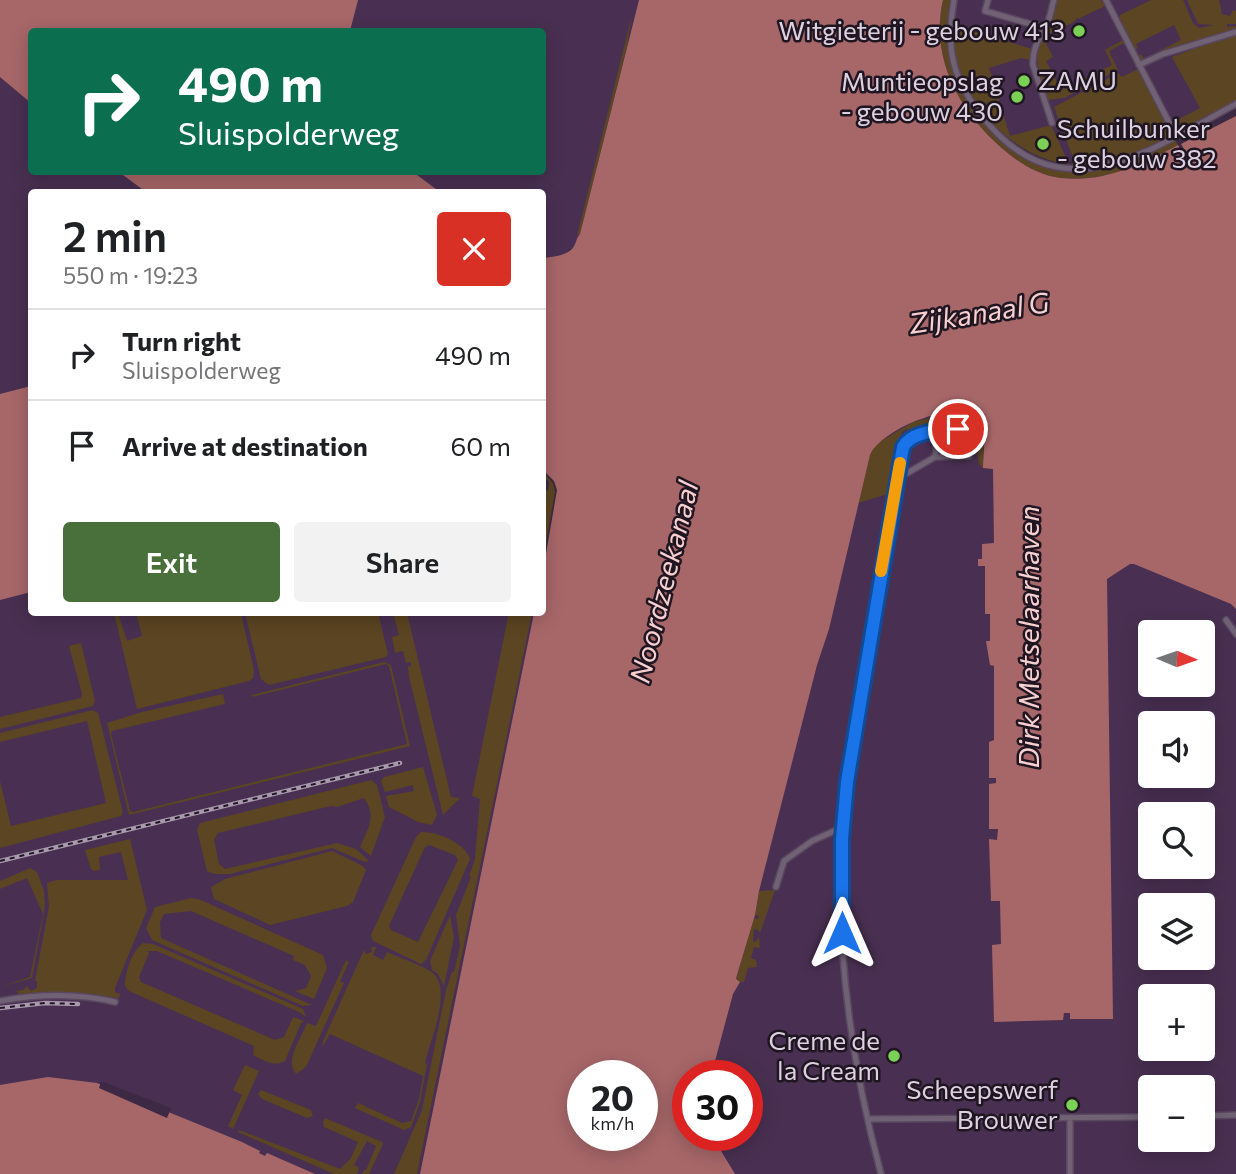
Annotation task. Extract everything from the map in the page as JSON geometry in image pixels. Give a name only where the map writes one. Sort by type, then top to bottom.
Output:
[{"type":"street","points":[[954,0],[950,44],[954,67],[969,99],[992,129],[1035,161],[1057,168],[1088,169],[1139,155],[1236,104]]},
{"type":"street","points":[[988,0],[985,11],[1045,28]]},
{"type":"street","points":[[1052,123],[1033,65],[1033,56],[1054,0]]},
{"type":"street","points":[[1106,0],[1176,136]]},
{"type":"street","points":[[1139,65],[1163,54],[1236,32]]},
{"type":"street","points":[[881,1174],[855,1055],[844,954],[843,827],[854,735],[897,480],[903,447],[907,441],[930,432],[958,429],[967,433],[971,445],[969,456],[935,457],[897,480]]},
{"type":"street","points":[[930,432],[937,445],[935,457]]},
{"type":"street","points":[[1226,620],[1236,634]]},
{"type":"street","points":[[776,887],[784,861],[813,841],[843,827]]},
{"type":"street","points":[[0,1001],[64,996],[91,997],[115,1002]]},
{"type":"street","points":[[1215,1116],[1236,1115]]},
{"type":"street","points":[[868,1119],[1138,1117]]},
{"type":"street","points":[[1070,1119],[1070,1174]]},
{"type":"shaded area","points":[[0,0],[639,0],[580,234],[575,246],[565,253],[546,376],[546,189],[28,189],[28,616],[541,616],[423,1174],[0,1174]]},
{"type":"shaded area","points":[[943,0],[953,0],[948,40],[949,56],[955,73],[988,122],[1006,142],[1025,157],[1063,171],[1092,170],[1121,163],[1175,139],[1178,145],[1136,165],[1092,178],[1054,177],[1021,163],[977,123],[953,86],[941,44]]},
{"type":"shaded area","points":[[955,0],[1236,0],[1236,102],[1176,137],[1099,166],[1042,157],[999,129],[964,84],[947,30]]},
{"type":"shaded area","points":[[1057,0],[1101,0],[1105,6],[1077,18],[1043,37]]},
{"type":"shaded area","points":[[1151,0],[1183,0],[1193,23],[1199,28],[1214,25],[1198,24],[1187,0],[1219,0],[1222,14],[1230,16],[1233,10],[1236,11],[1236,24],[1227,24],[1227,27],[1236,26],[1236,31],[1167,49],[1144,61],[1139,60],[1137,56],[1141,54],[1144,59],[1181,40],[1174,25],[1136,44],[1138,48],[1134,50],[1119,19],[1120,15]]},
{"type":"shaded area","points":[[632,15],[627,46],[580,234],[577,236]]},
{"type":"shaded area","points":[[953,25],[1032,49],[1030,60],[1021,58],[989,68],[1010,136],[1051,125],[1069,164],[1032,153],[1015,143],[985,115],[964,81],[957,63]]},
{"type":"shaded area","points":[[1236,33],[1236,102],[1178,131],[1173,122],[1200,108],[1172,57]]},
{"type":"shaded area","points":[[1043,37],[1053,57],[1046,61],[1061,90],[1112,65],[1105,50],[1123,40],[1124,43],[1109,51],[1118,70],[1064,98],[1047,100],[1037,54]]},
{"type":"shaded area","points":[[1138,69],[1172,136],[1124,156],[1072,167],[1073,158],[1054,107],[1118,73],[1122,77]]},
{"type":"shaded area","points":[[1236,162],[1236,1174],[636,1174],[641,1151],[658,1151],[658,1077],[826,334]]},
{"type":"shaded area","points":[[956,412],[975,421],[983,432],[983,468],[979,464],[975,434],[961,426],[965,419],[958,424],[916,427],[916,430],[908,435],[907,429],[902,432],[891,493],[858,503],[870,455],[876,444],[913,422]]},
{"type":"shaded area","points":[[546,475],[553,483],[555,492],[546,543],[546,491],[549,482]]},
{"type":"shaded area","points":[[115,616],[119,616],[127,641],[142,636],[137,616],[242,616],[254,670],[253,678],[137,709]]},
{"type":"shaded area","points":[[246,616],[379,616],[388,654],[386,657],[269,685],[261,679]]},
{"type":"shaded area","points":[[394,616],[408,616],[451,797],[460,798],[443,815],[409,677],[408,667],[411,662],[406,663],[403,651],[395,653],[392,637],[399,635]]},
{"type":"shaded area","points":[[508,616],[531,616],[417,1174],[394,1174],[422,1110],[446,990],[454,972],[460,946],[456,915],[475,859],[480,799],[472,796]]},
{"type":"shaded area","points":[[81,643],[95,701],[93,706],[0,729],[0,717],[81,698],[69,646]]},
{"type":"shaded area","points":[[384,662],[391,665],[410,746],[129,815],[107,723],[142,712],[223,694],[225,704],[112,731],[130,811],[133,812],[407,744],[389,666],[386,664],[252,697]]},
{"type":"shaded area","points":[[93,710],[98,713],[123,812],[121,816],[0,848],[0,781],[11,826],[106,803],[87,721],[0,742],[0,733]]},
{"type":"shaded area","points":[[423,767],[437,815],[432,825],[418,822],[389,807],[386,796],[414,791],[413,785],[385,792],[381,781],[384,777]]},
{"type":"shaded area","points":[[371,780],[377,785],[385,817],[371,856],[360,847],[371,816],[364,798],[337,807],[331,806],[218,833],[214,840],[219,864],[225,869],[337,843],[356,849],[369,861],[365,862],[332,848],[230,874],[207,871],[197,830],[200,823]]},
{"type":"shaded area","points":[[421,832],[442,836],[457,843],[470,859],[426,960],[421,964],[373,941],[371,935],[416,837]],"holes":[[[429,845],[455,855],[458,860],[418,942],[391,930],[389,926],[425,847]]]},
{"type":"shaded area","points":[[130,839],[147,910],[115,988],[115,992],[120,994],[119,998],[71,992],[20,995],[16,991],[27,986],[31,991],[37,988],[35,981],[49,906],[47,883],[56,880],[128,880],[121,852],[99,857],[100,870],[95,871],[91,869],[85,850]]},
{"type":"shaded area","points":[[332,851],[366,870],[353,902],[347,906],[270,925],[214,899],[211,887],[225,879]]},
{"type":"shaded area","points":[[30,868],[37,872],[44,891],[45,906],[32,978],[0,987],[30,977],[43,914],[27,878],[0,889],[0,881]]},
{"type":"shaded area","points":[[775,890],[760,933],[754,929],[753,941],[756,942],[759,936],[760,948],[754,947],[751,958],[756,960],[757,967],[748,968],[744,982],[740,982],[736,979],[754,918],[758,919],[759,916],[755,915],[759,891]]},
{"type":"shaded area","points":[[191,898],[201,900],[323,955],[327,968],[314,999],[295,991],[306,988],[311,976],[305,965],[293,960],[294,956],[191,911],[164,914],[160,922],[161,938],[312,1005],[303,1006],[152,940],[146,928],[155,907]]},
{"type":"shaded area","points":[[450,915],[454,937],[444,986],[438,974],[432,970],[430,961]]},
{"type":"shaded area","points":[[143,943],[153,944],[303,1009],[306,1017],[157,951],[147,951],[149,953],[139,977],[141,982],[275,1040],[284,1037],[293,1017],[304,1021],[285,1061],[265,1061],[253,1055],[254,1046],[129,991],[125,986],[126,974],[132,956]]},
{"type":"shaded area","points":[[371,947],[376,947],[373,955],[383,960],[387,952],[429,970],[439,981],[441,992],[438,1017],[425,1063],[427,1064],[420,1102],[411,1127],[404,1130],[355,1108],[358,1103],[402,1123],[411,1121],[423,1076],[330,1034],[323,1046],[364,950],[366,954],[372,952]]},
{"type":"shaded area","points":[[346,960],[349,962],[340,981],[344,983],[306,1067],[296,1074],[292,1062],[295,1048],[307,1023],[316,1026]]},
{"type":"shaded area","points":[[245,1065],[259,1071],[233,1129],[228,1126],[242,1095],[233,1090]]},
{"type":"shaded area","points":[[261,1090],[311,1110],[313,1116],[307,1118],[262,1099],[258,1094]]},
{"type":"shaded area","points":[[325,1118],[382,1142],[369,1174],[362,1174],[376,1146],[367,1141],[354,1165],[359,1168],[357,1174],[334,1174],[238,1132],[239,1130],[340,1169],[351,1158],[358,1142],[324,1127]]},
{"type":"water","points":[[0,0],[358,0],[351,28],[28,28],[28,100],[0,77]]},
{"type":"water","points":[[639,0],[943,0],[940,22],[945,65],[964,105],[977,123],[1009,154],[1034,170],[1054,177],[1077,179],[1107,175],[1151,159],[1178,145],[1184,155],[1182,159],[1193,159],[1181,144],[1236,116],[1236,609],[1231,604],[1134,564],[1107,579],[1113,1019],[1070,1019],[1070,1013],[1064,1013],[1063,1020],[994,1022],[992,945],[1001,944],[1000,901],[991,901],[989,839],[997,840],[998,829],[989,829],[989,784],[996,783],[996,778],[989,778],[989,742],[994,740],[994,666],[990,665],[986,641],[990,641],[990,614],[985,614],[985,566],[978,566],[978,559],[982,559],[982,544],[994,543],[993,469],[983,468],[984,445],[980,424],[970,416],[939,414],[904,426],[877,445],[870,455],[829,629],[817,665],[755,915],[736,979],[740,982],[733,994],[715,1060],[672,1060],[672,1151],[721,1151],[735,1174],[420,1174],[533,616],[546,616],[546,554],[557,490],[554,481],[546,473],[546,258],[558,256],[573,247],[580,234]]},
{"type":"water","points":[[123,175],[417,175],[436,189],[142,189]]},
{"type":"water","points":[[28,387],[28,593],[0,600],[0,394]]},
{"type":"water","points":[[48,1077],[97,1083],[242,1142],[265,1156],[267,1153],[315,1174],[0,1174],[0,1085]]},
{"type":"pier","points":[[101,1081],[171,1108],[167,1118],[99,1088]]},
{"type":"railway","points":[[0,861],[400,763]]},
{"type":"railway","points":[[0,1008],[45,1003],[78,1004]]},
{"type":"slow traffic","points":[[881,571],[900,463]]},
{"type":"place","name":"Witgieterij - gebouw 413","points":[[1079,31]]},
{"type":"place","name":"ZAMU","points":[[1024,81]]},
{"type":"place","name":"Muntieopslag - gebouw 430","points":[[1017,97]]},
{"type":"place","name":"Schuilbunker - gebouw 382","points":[[1043,144]]},
{"type":"place","name":"Creme de la Cream","points":[[894,1056]]},
{"type":"place","name":"Scheepswerf Brouwer","points":[[1072,1105]]},
{"type":"route","points":[[842,933],[842,839],[847,782],[903,447],[907,441],[922,434],[958,429]]},
{"type":"water label","name":"Zijkanaal G","points":[[979,313]]},
{"type":"water label","name":"Noordzeekanaal","points":[[664,582]]},
{"type":"water label","name":"Dirk Metselaarhaven","points":[[1029,637]]}]
